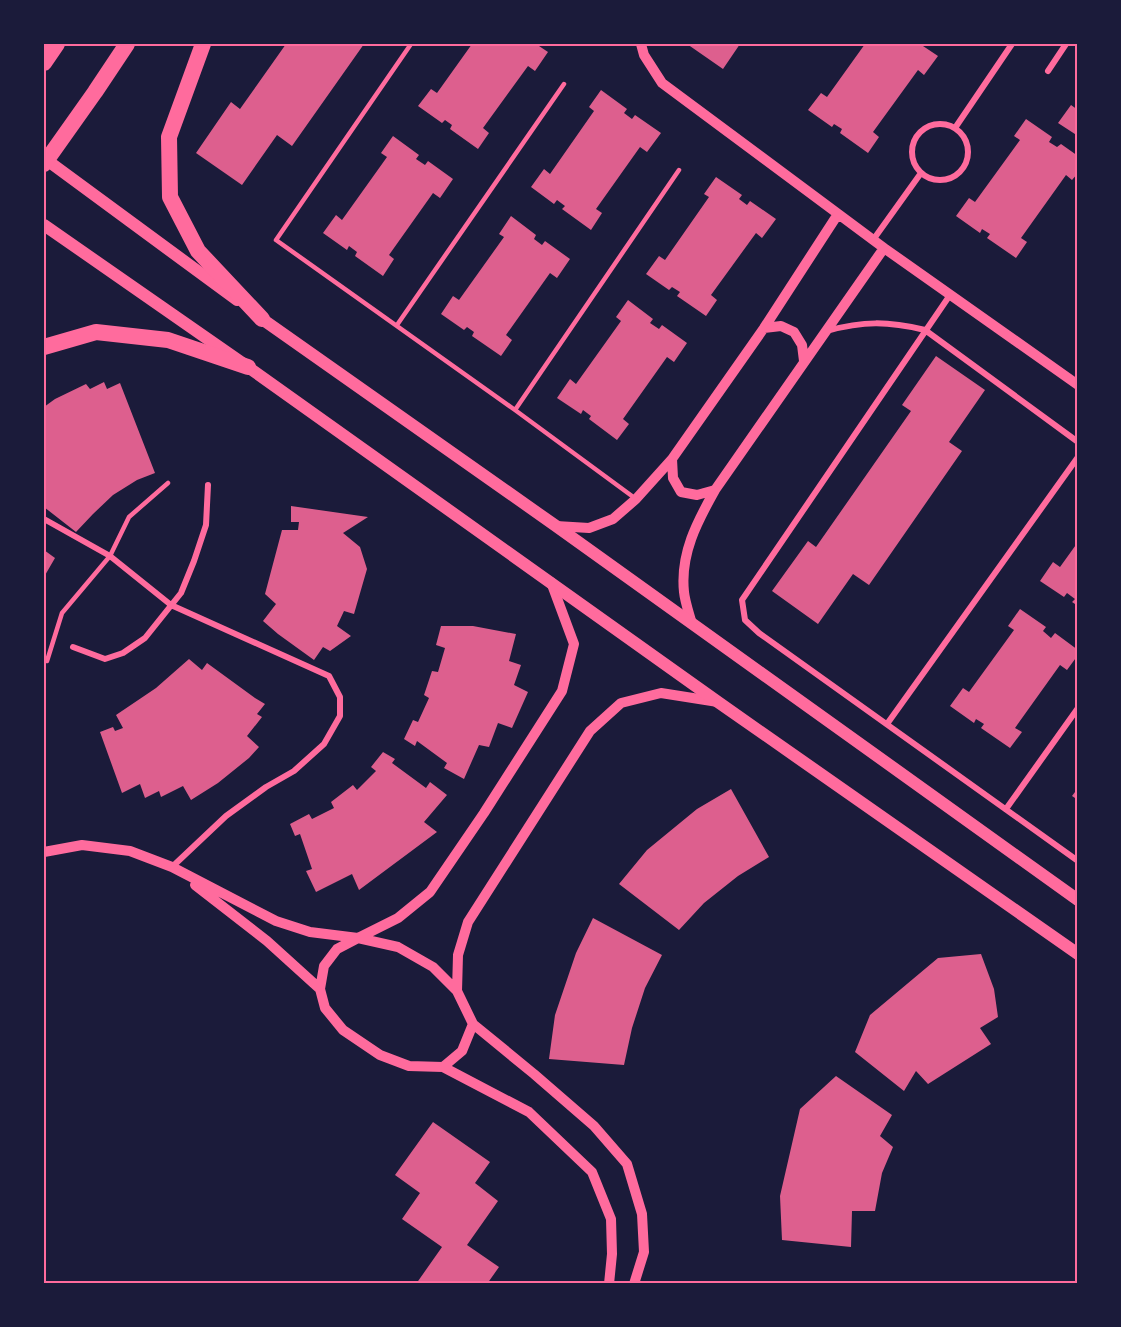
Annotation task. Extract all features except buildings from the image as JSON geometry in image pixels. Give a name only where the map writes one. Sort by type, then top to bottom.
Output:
[{"type":"highway","points":[[44,63],[57,44]]},
{"type":"highway","points":[[44,164],[127,44]]},
{"type":"highway","points":[[203,44],[169,137],[170,197],[198,251],[262,319]]},
{"type":"highway","points":[[44,347],[96,332],[168,340],[248,367]]},
{"type":"main road","points":[[44,158],[262,319],[556,526],[1077,900]]},
{"type":"main road","points":[[44,225],[1077,954]]},
{"type":"street","points":[[641,44],[644,55],[662,82],[873,240],[1077,385]]},
{"type":"street","points":[[955,128],[1012,44]]},
{"type":"street","points":[[1048,71],[1066,44]]},
{"type":"street","points":[[939,124],[955,128],[962,134],[968,151],[967,159],[957,174],[941,180],[932,179],[921,173],[913,162],[912,153],[916,136],[922,130],[930,125],[939,124]]},
{"type":"street","points":[[873,240],[921,173]]},
{"type":"street","points":[[556,526],[589,528],[613,519],[636,499],[672,459],[764,328],[838,214]]},
{"type":"street","points":[[692,624],[684,592],[684,563],[692,533],[714,490],[884,248]]},
{"type":"street","points":[[950,295],[742,600],[745,620],[759,633],[1077,861]]},
{"type":"street","points":[[826,331],[852,325],[880,323],[925,330],[1077,442]]},
{"type":"street","points":[[764,328],[781,326],[794,332],[802,345],[804,361]]},
{"type":"street","points":[[887,724],[1077,457]]},
{"type":"street","points":[[672,459],[673,478],[681,492],[697,495],[714,490]]},
{"type":"street","points":[[73,646],[105,659],[123,653],[145,638],[181,593],[206,525],[208,485]]},
{"type":"street","points":[[44,519],[110,556],[171,605],[329,676],[340,697],[340,716],[324,744],[294,771],[266,787],[226,816],[172,867]]},
{"type":"street","points":[[551,582],[574,644],[562,691],[430,892],[398,918],[337,949],[324,966],[320,989],[325,1008],[343,1030],[380,1055],[409,1066],[443,1066],[529,1112],[592,1172],[611,1219],[612,1254],[609,1284]]},
{"type":"street","points":[[457,991],[458,955],[468,922],[590,731],[621,703],[661,693],[718,702]]},
{"type":"street","points":[[1006,810],[1077,708]]},
{"type":"street","points":[[44,852],[82,845],[130,851],[172,867],[276,921],[310,932],[358,938],[398,947],[433,967],[457,991],[473,1024],[594,1126],[627,1164],[642,1214],[644,1252],[634,1284]]},
{"type":"street","points":[[172,867],[267,940],[320,989]]},
{"type":"street","points":[[443,1066],[462,1051],[473,1024]]},
{"type":"lane","points":[[411,44],[276,240],[636,499]]},
{"type":"lane","points":[[397,326],[564,84]]},
{"type":"lane","points":[[515,410],[679,170]]},
{"type":"lane","points":[[47,661],[62,613],[110,556],[129,517],[168,483]]}]
